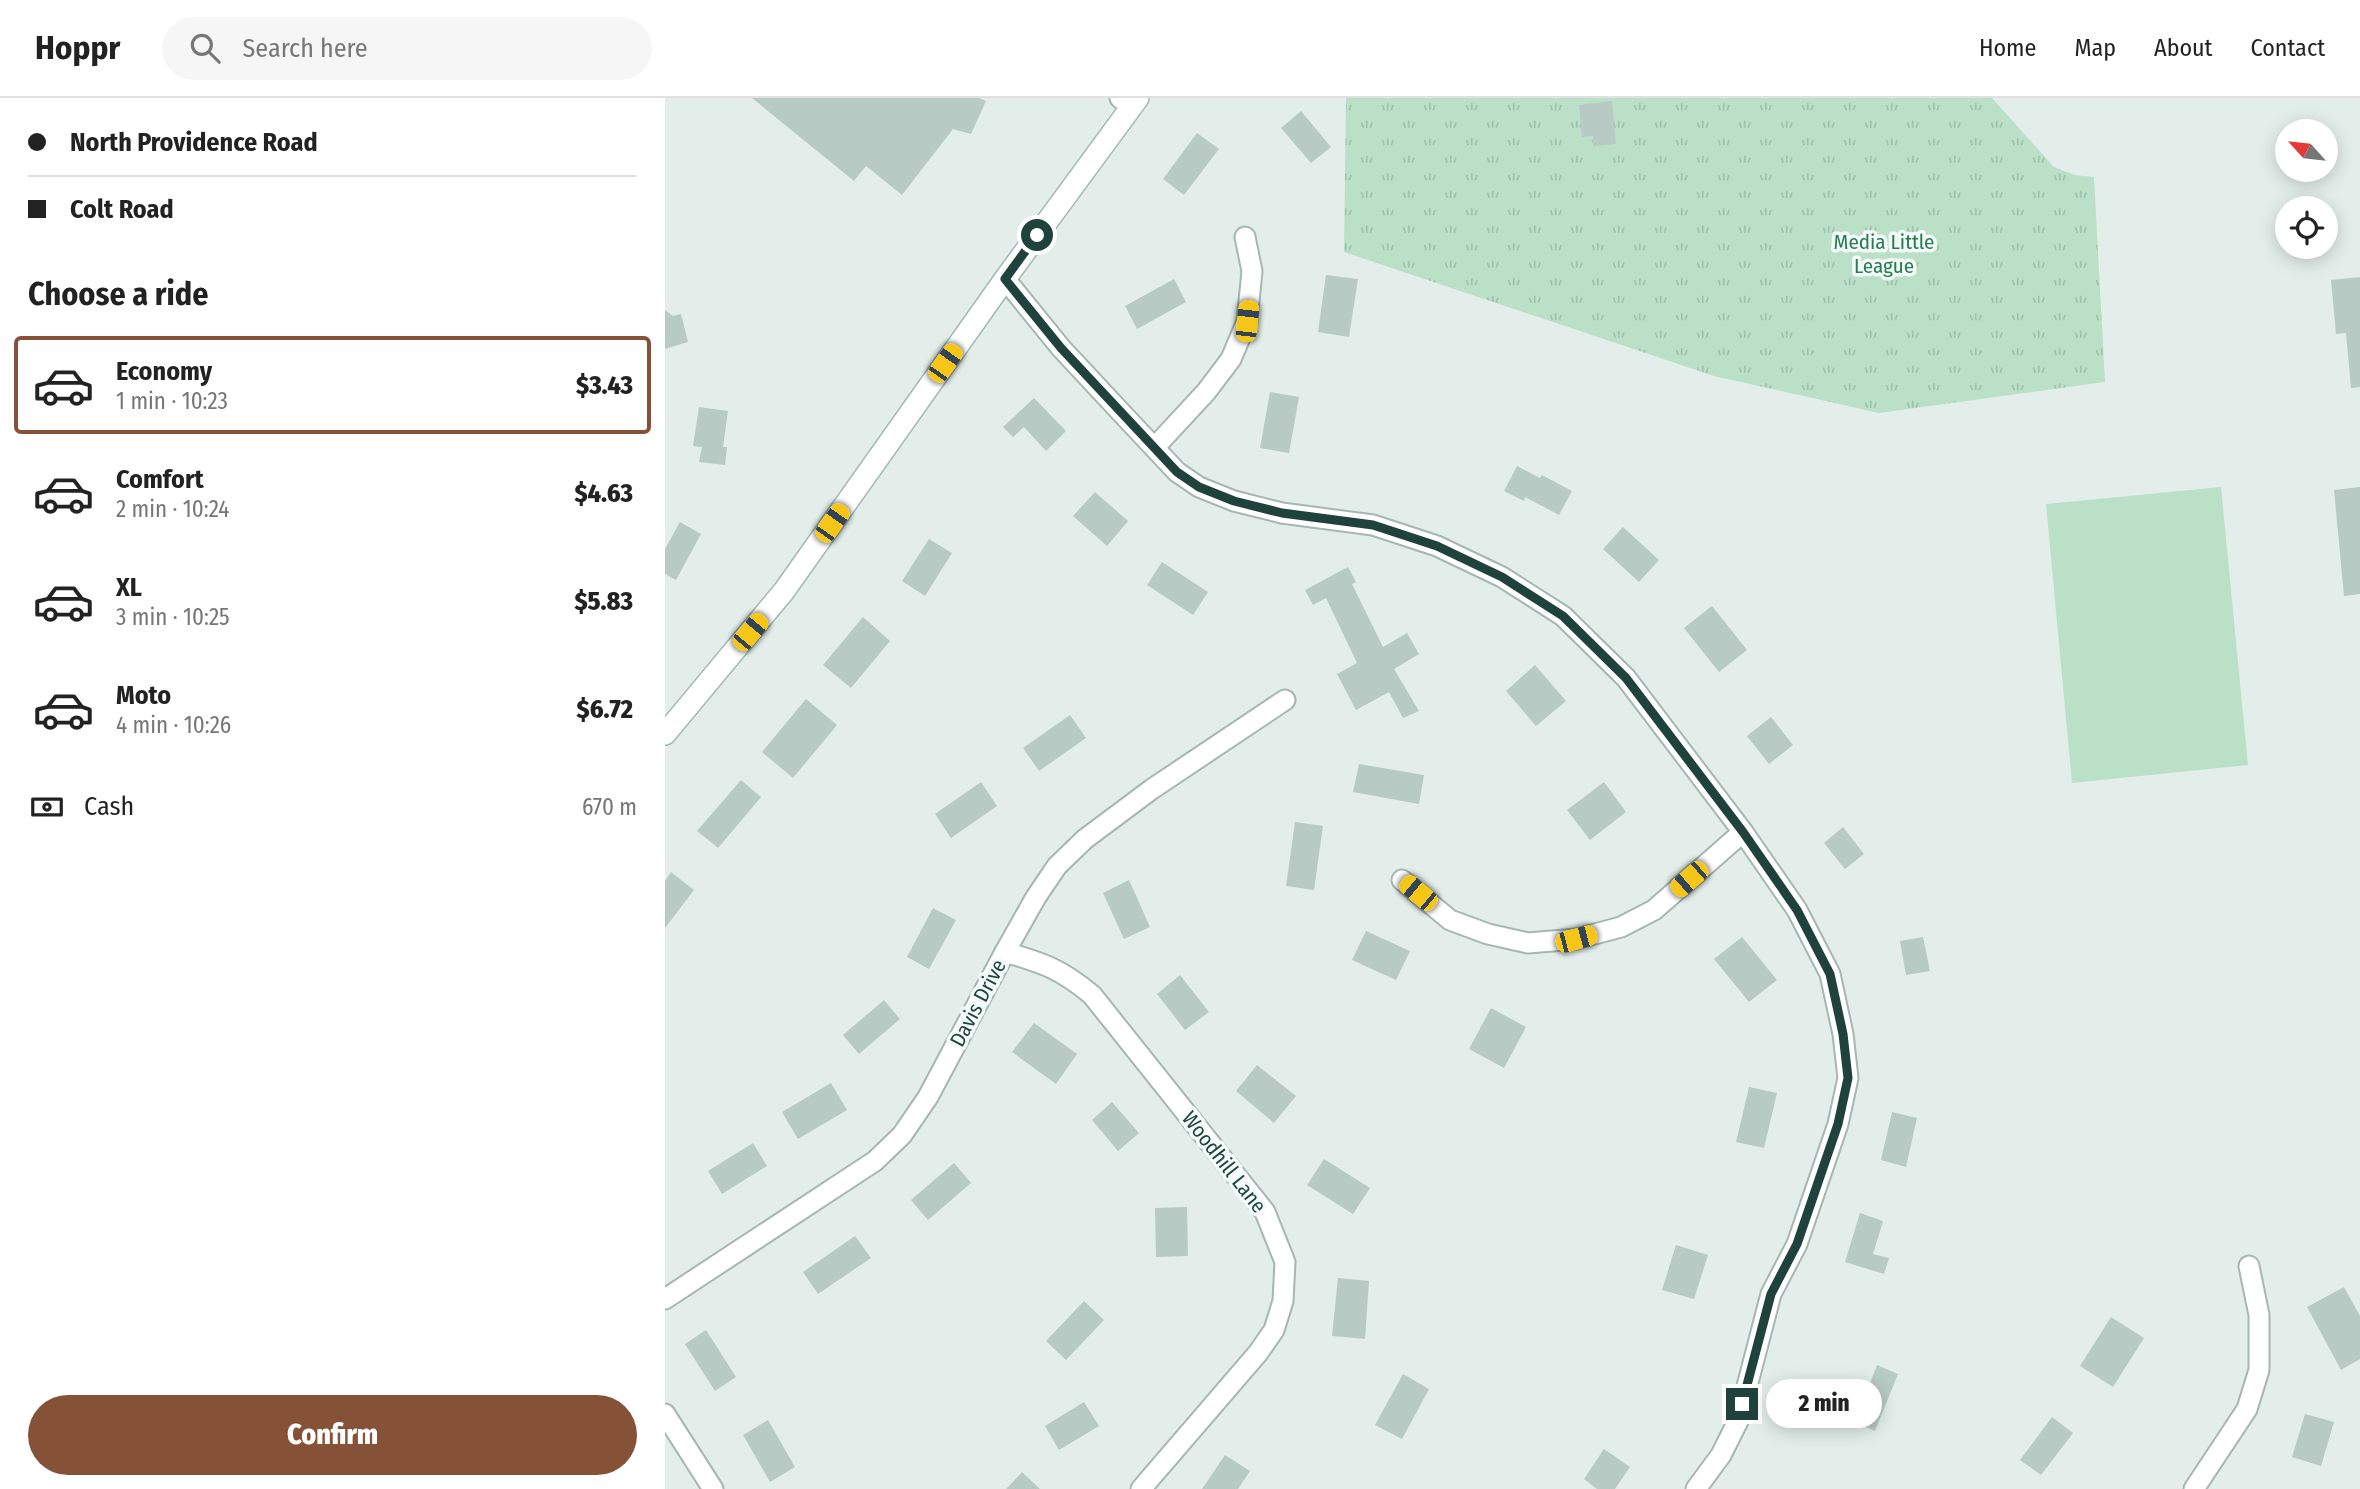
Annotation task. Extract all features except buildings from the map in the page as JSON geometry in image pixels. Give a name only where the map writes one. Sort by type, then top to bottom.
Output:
[{"type":"main road","points":[[665,734],[784,591],[1130,101]]},
{"type":"street","points":[[1155,447],[1206,392],[1231,359],[1247,321],[1252,271],[1245,237]]},
{"type":"street","points":[[1005,279],[1061,348],[1177,472],[1199,487],[1234,501],[1282,513],[1373,525],[1437,546],[1502,577],[1563,616],[1626,678],[1743,832],[1797,910],[1830,974],[1843,1034],[1848,1078],[1838,1124],[1797,1244],[1771,1294],[1738,1421],[1721,1455],[1696,1489]]},
{"type":"street","name":"Davis Drive","points":[[665,1299],[835,1189],[875,1161],[902,1135],[928,1097],[1005,952],[1057,866],[1085,839],[1151,789],[1285,700]]},
{"type":"street","points":[[1402,880],[1450,920],[1488,934],[1528,943],[1576,939],[1621,927],[1654,910],[1743,832]]},
{"type":"street","name":"Woodhill Lane","points":[[1005,952],[1043,962],[1069,975],[1092,995],[1265,1212],[1285,1262],[1283,1301],[1274,1330],[1258,1353],[1140,1489]]},
{"type":"street","points":[[2194,1489],[2247,1409],[2259,1370],[2259,1315],[2249,1266]]},
{"type":"street","points":[[665,1414],[713,1489]]},
{"type":"green space","name":"Media Little League","points":[[1346,98],[1992,98],[2054,167],[2075,175],[2094,177],[2105,382],[1879,413],[1714,376],[1344,252]]},
{"type":"green space","points":[[2221,487],[2248,765],[2072,783],[2046,504]]},
{"type":"route","points":[[1037,235],[1005,279],[1061,348],[1177,472],[1199,487],[1234,501],[1282,513],[1373,525],[1437,546],[1502,577],[1563,616],[1626,678],[1743,832],[1797,910],[1830,974],[1843,1034],[1848,1078],[1838,1124],[1797,1244],[1771,1294],[1742,1404]]}]
